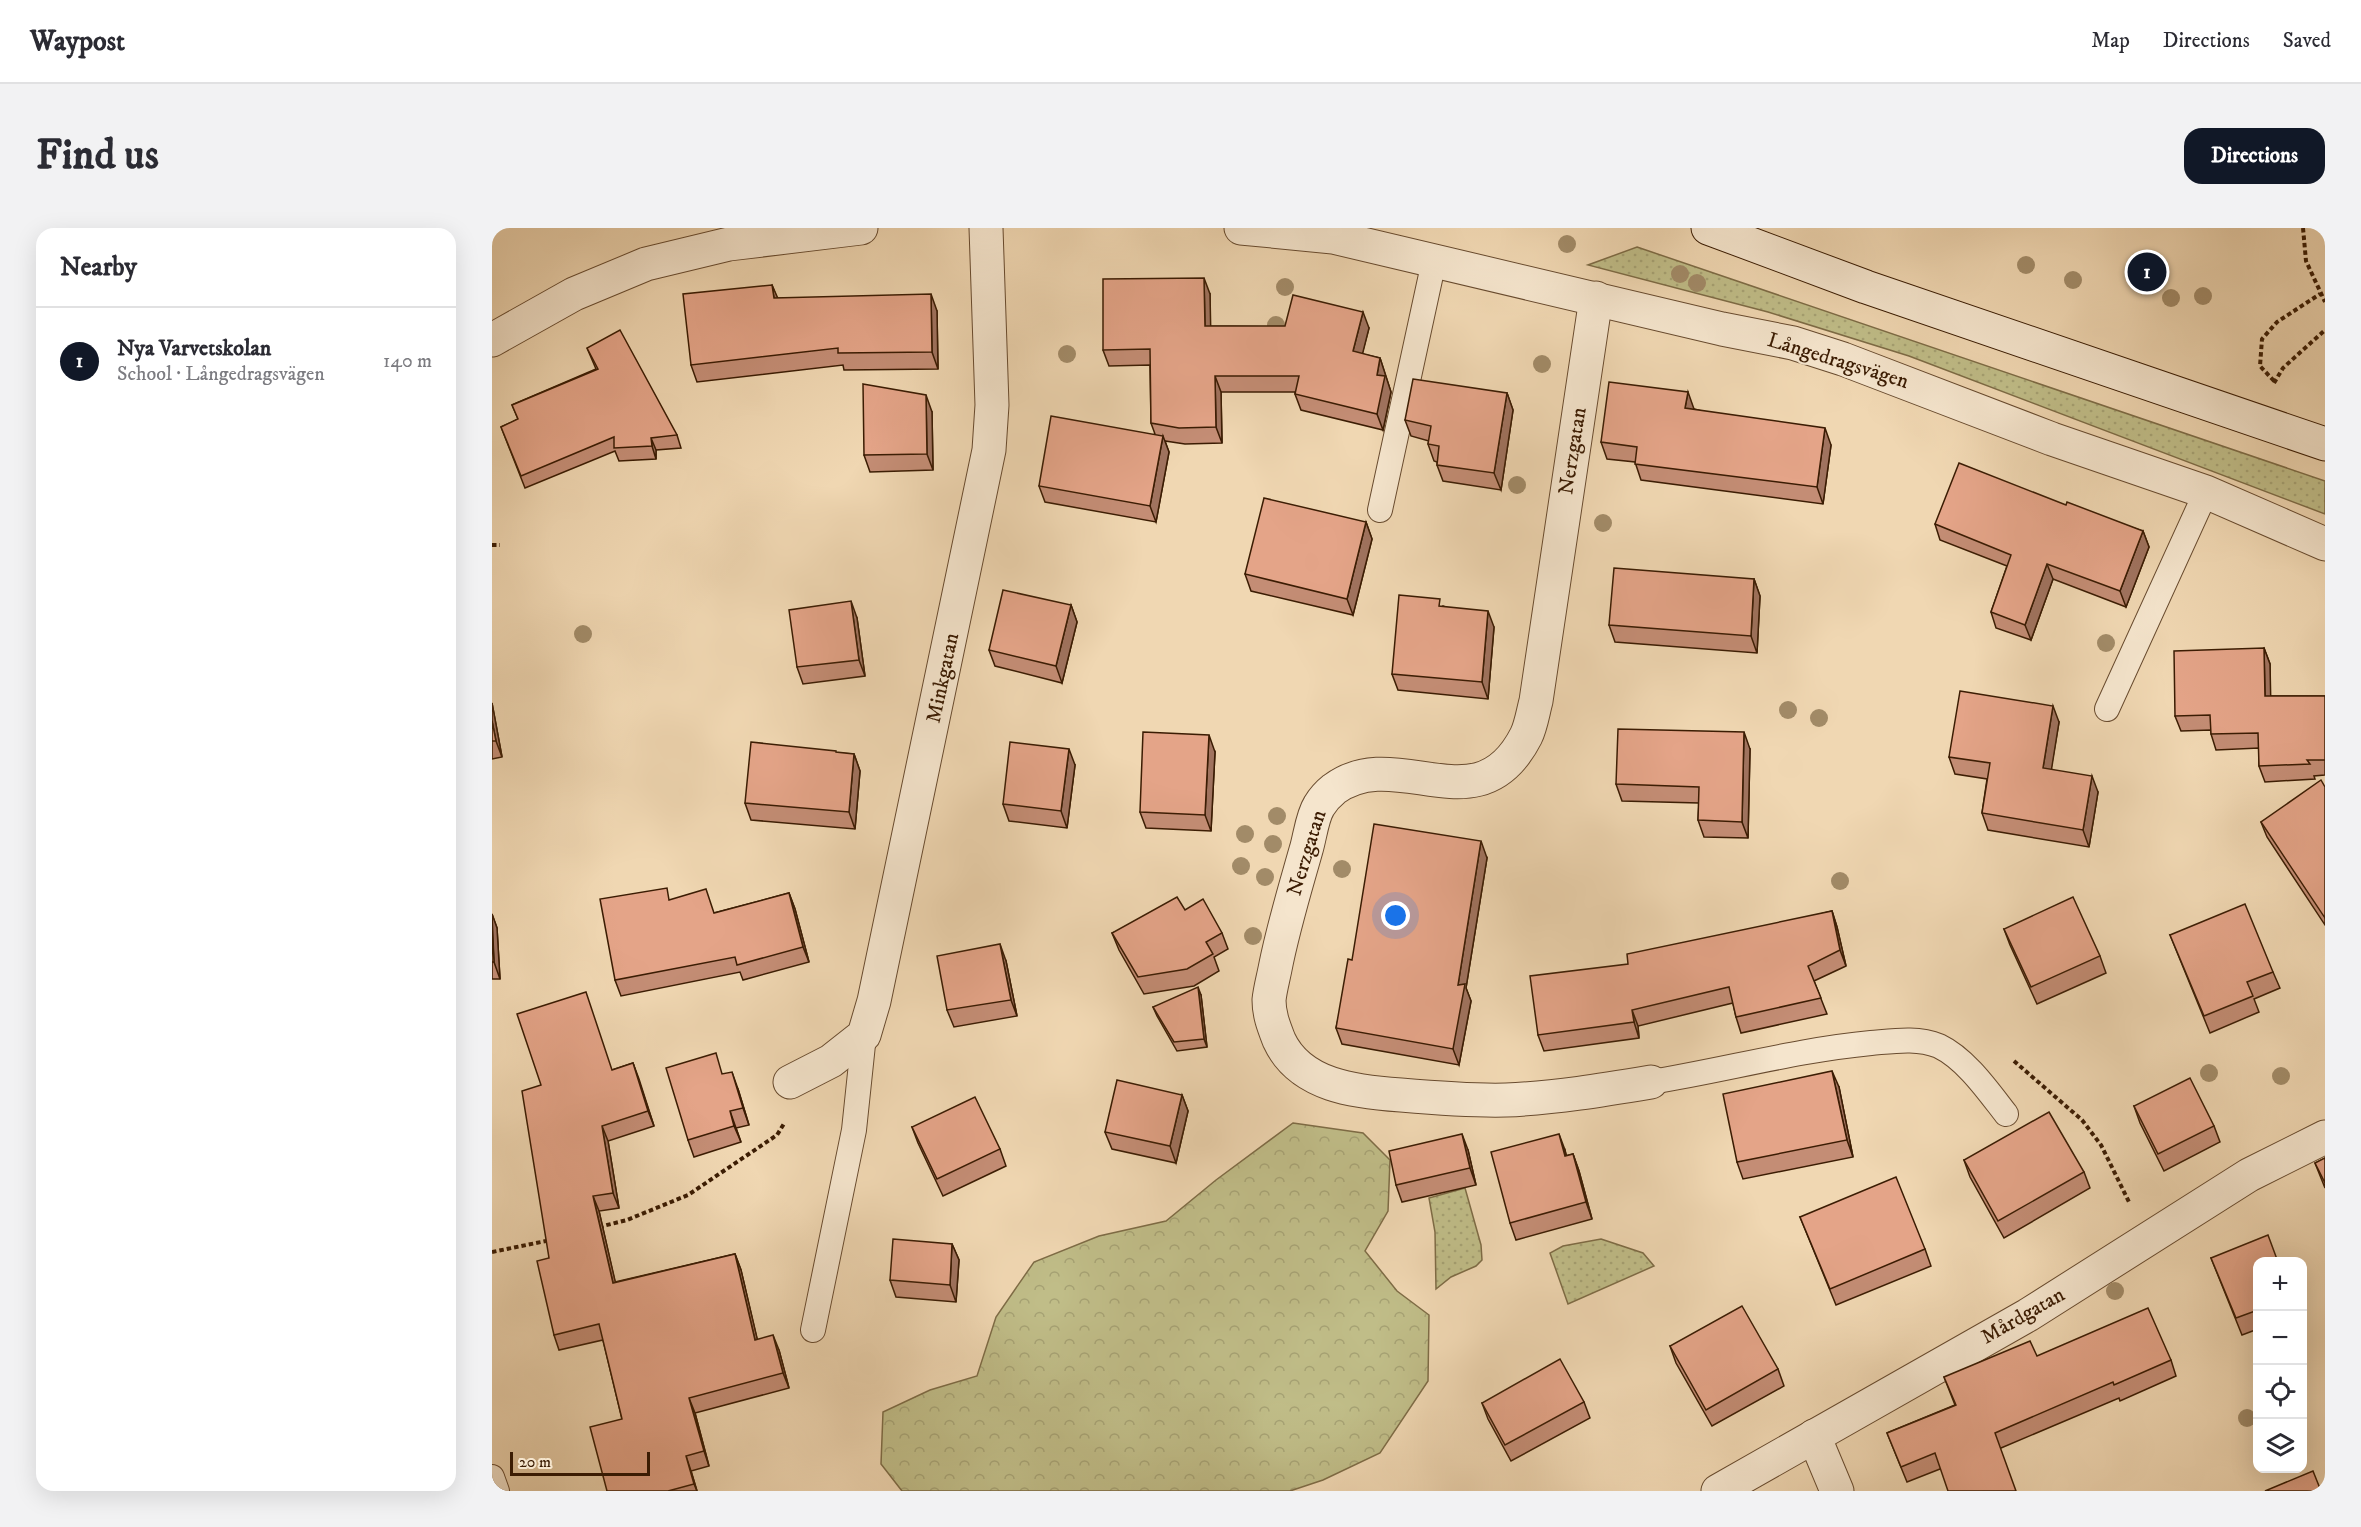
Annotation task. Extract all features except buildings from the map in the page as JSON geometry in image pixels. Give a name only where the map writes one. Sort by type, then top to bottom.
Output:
[{"type":"street","points":[[492,340],[574,294],[646,264],[729,244],[804,231],[861,228]]},
{"type":"street","name":"Minkgatan","points":[[864,1035],[879,980],[989,450],[992,405],[986,228]]},
{"type":"street","name":"Långedragsvägen","points":[[1241,228],[1335,233],[1434,261],[1722,329],[1792,343],[1843,359],[2052,438],[2206,492],[2325,544]]},
{"type":"street","points":[[1708,228],[1866,286],[2325,444]]},
{"type":"street","name":"Nerzgatan","points":[[1596,298],[1536,701],[1527,735],[1501,769],[1481,780],[1459,783],[1378,773],[1353,779],[1334,789],[1318,807],[1281,940],[1269,1000],[1274,1028],[1283,1049],[1294,1062],[1309,1075],[1345,1089],[1396,1095],[1505,1100],[1561,1096],[1651,1082]]},
{"type":"street","points":[[790,1082],[831,1061],[864,1035]]},
{"type":"street","name":"Mårdgatan","points":[[1718,1491],[2028,1315],[2249,1175],[2325,1137]]},
{"type":"street","points":[[1814,1436],[1837,1491]]},
{"type":"lane","points":[[1380,510],[1434,261]]},
{"type":"lane","points":[[2107,709],[2206,492]]},
{"type":"lane","points":[[813,1330],[854,1130],[864,1035]]},
{"type":"lane","points":[[1651,1082],[1823,1047],[1916,1040],[1940,1047],[1976,1074],[2006,1114]]},
{"type":"lane","points":[[492,1477],[497,1491]]},
{"type":"path","points":[[2303,228],[2306,261],[2325,302]]},
{"type":"path","points":[[2274,382],[2260,366],[2262,339],[2277,322],[2320,294]]},
{"type":"path","points":[[2283,368],[2325,330]]},
{"type":"path","points":[[492,545],[500,545]]},
{"type":"path","points":[[596,1228],[627,1220],[688,1195],[777,1136],[785,1121],[790,1082]]},
{"type":"path","points":[[2082,1120],[2101,1145],[2125,1192]]},
{"type":"path","points":[[492,1252],[561,1238]]},
{"type":"green space","points":[[1637,247],[2325,481],[2325,514],[1909,356],[1768,312],[1588,265]]},
{"type":"green space","points":[[1293,1123],[1363,1133],[1390,1160],[1388,1211],[1365,1251],[1397,1291],[1429,1315],[1428,1381],[1380,1453],[1323,1480],[1290,1491],[902,1491],[881,1464],[883,1412],[930,1390],[977,1376],[996,1317],[1034,1262],[1099,1236],[1166,1221],[1216,1180]]},
{"type":"green space","points":[[1465,1188],[1481,1245],[1482,1260],[1476,1266],[1451,1277],[1436,1289],[1435,1232],[1429,1198]]},
{"type":"green space","points":[[1601,1239],[1643,1253],[1654,1266],[1568,1304],[1550,1253],[1563,1246]]},
{"type":"place","name":"Nya Varvetskolan","points":[[2147,272]]}]
